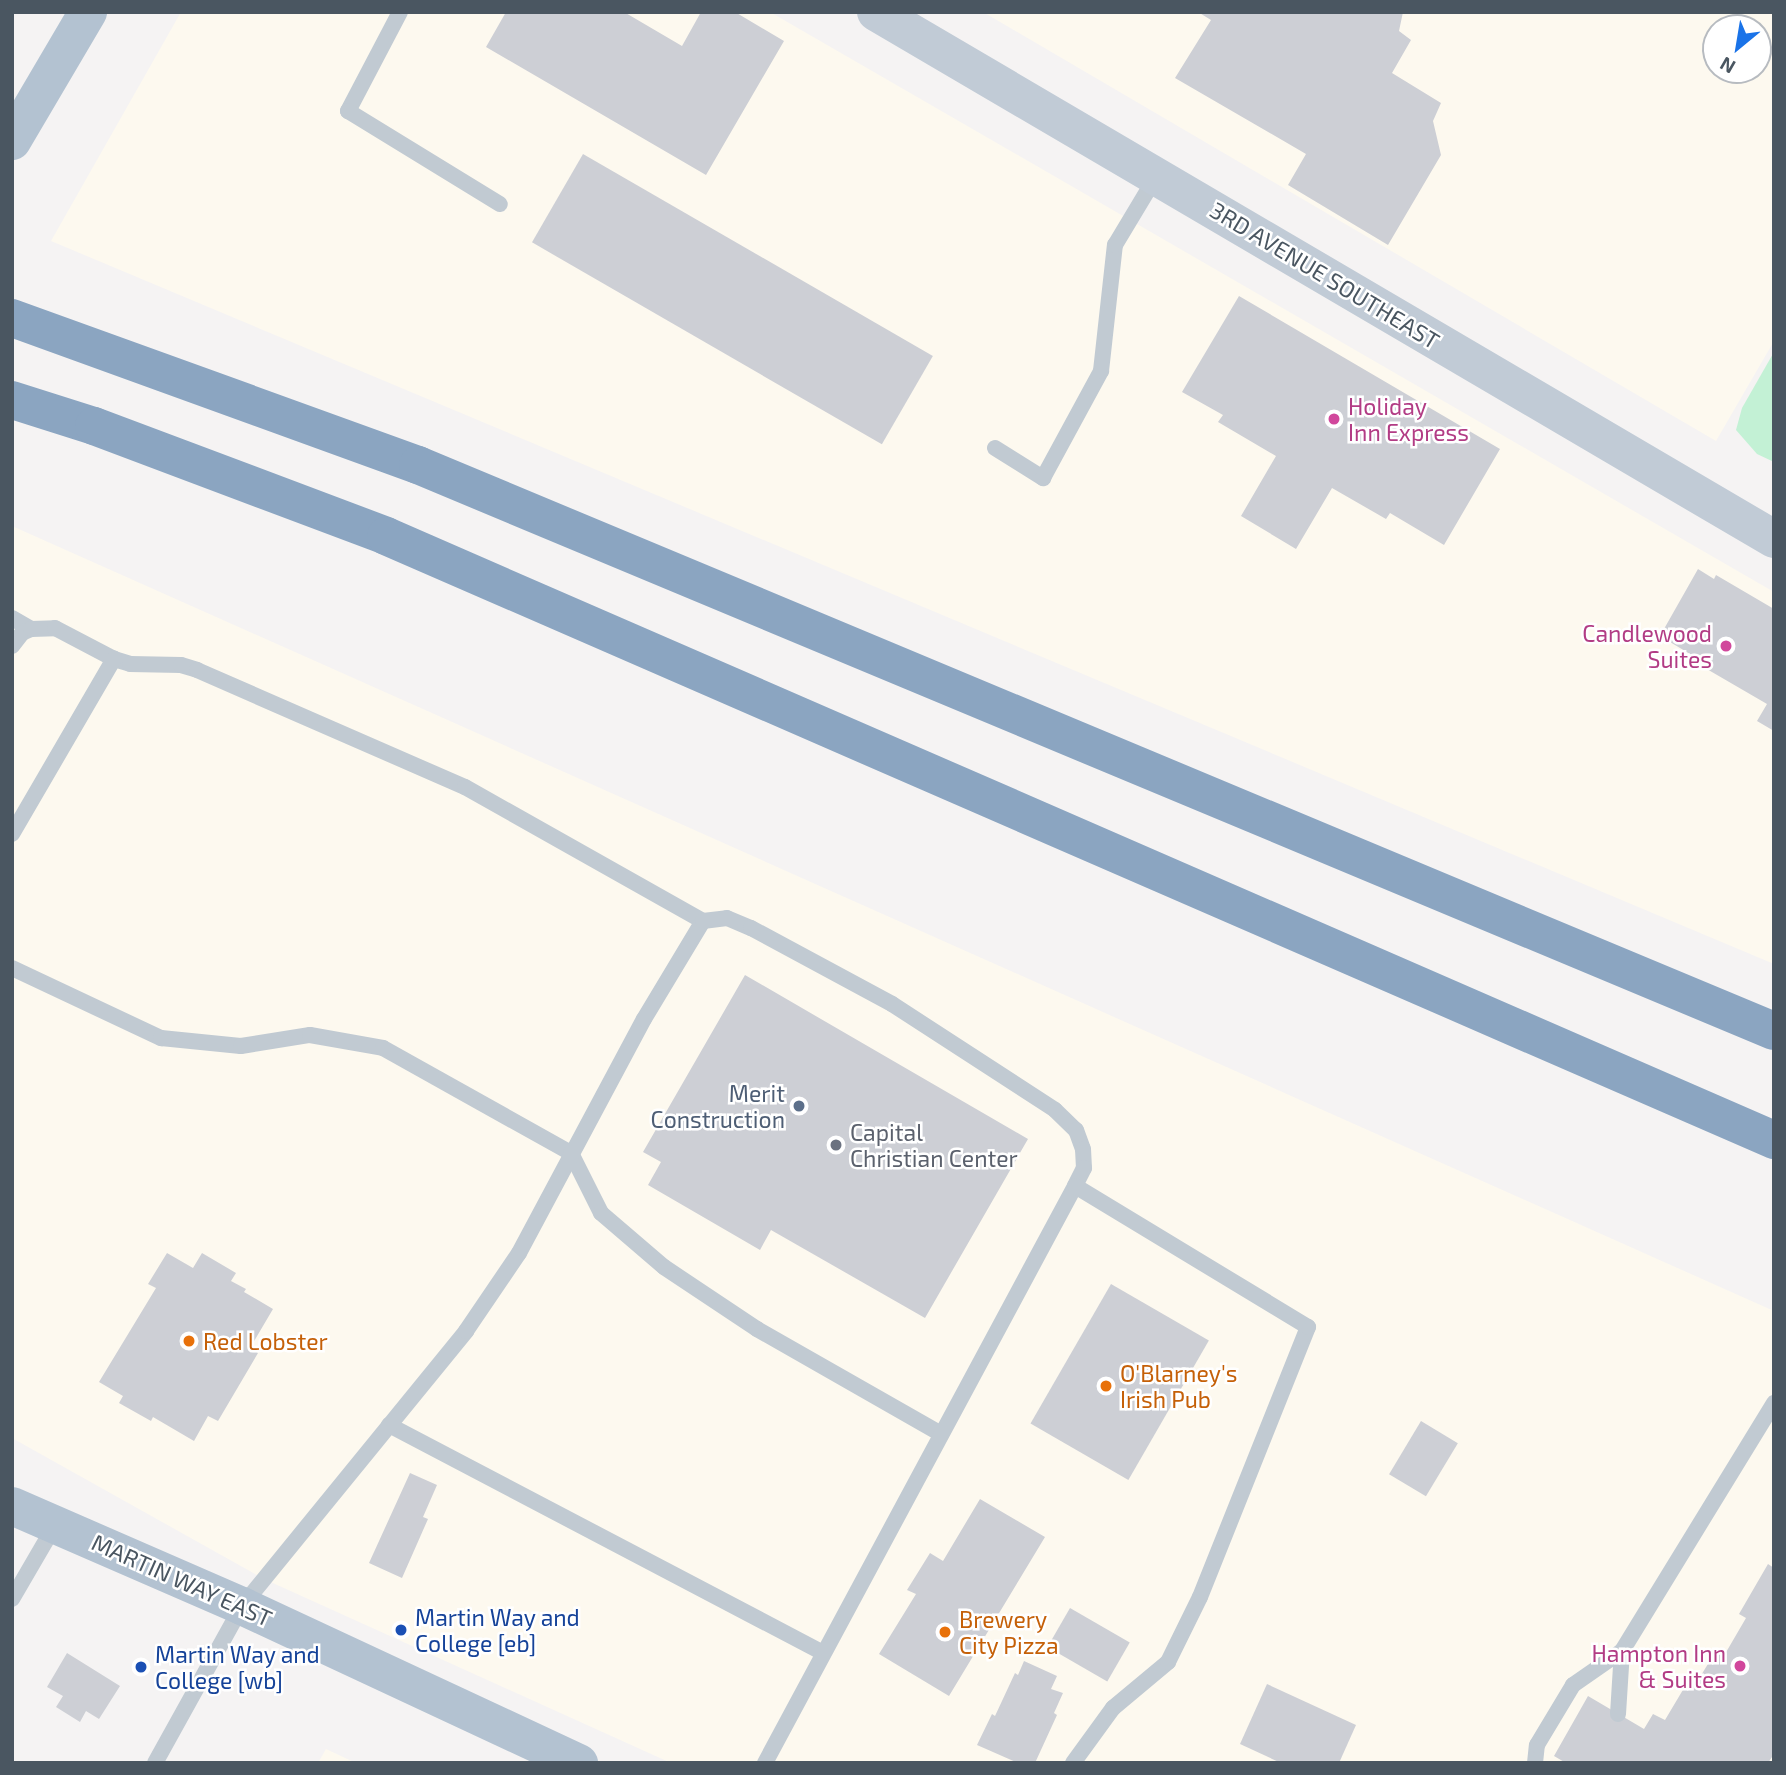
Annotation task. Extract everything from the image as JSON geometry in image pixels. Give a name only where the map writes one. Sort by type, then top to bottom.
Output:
[{"type":"highway","points":[[12,318],[418,465],[1774,1031]]},
{"type":"highway","points":[[12,400],[94,426],[386,536],[1774,1140]]},
{"type":"main road","points":[[12,141],[88,12]]},
{"type":"main road","name":"MARTIN WAY EAST","points":[[15,1506],[242,1606],[579,1763]]},
{"type":"street","name":"3RD AVENUE SOUTHEAST","points":[[876,12],[1774,539]]},
{"type":"lane","points":[[400,12],[348,111],[500,204]]},
{"type":"lane","points":[[995,449],[1043,478],[1101,372],[1115,245],[1157,175]]},
{"type":"lane","points":[[12,618],[31,629]]},
{"type":"lane","points":[[12,646],[22,633],[31,629],[55,628],[114,659],[130,664],[181,665],[465,787],[702,921],[727,918],[751,928],[892,1004],[1055,1110],[1076,1130],[1083,1149],[1084,1168],[765,1763]]},
{"type":"lane","points":[[12,834],[114,659]]},
{"type":"lane","points":[[155,1763],[242,1606],[466,1331],[519,1253],[571,1153],[702,921]]},
{"type":"lane","points":[[12,968],[161,1038],[242,1046],[310,1035],[383,1048],[571,1153],[601,1213],[664,1268],[757,1329],[941,1434]]},
{"type":"lane","points":[[1073,1763],[1113,1708],[1168,1662],[1200,1597],[1308,1327],[1075,1186]]},
{"type":"lane","points":[[1535,1763],[1537,1745],[1573,1685],[1622,1651],[1774,1403]]},
{"type":"lane","points":[[389,1425],[824,1653]]},
{"type":"lane","points":[[12,1599],[55,1525]]},
{"type":"lane","points":[[1618,1714],[1622,1651]]},
{"type":"shaded area","points":[[181,12],[770,12],[1774,592],[1774,964],[51,241]]},
{"type":"shaded area","points":[[983,12],[1774,12],[1774,341],[1716,441]]},
{"type":"shaded area","points":[[12,526],[1774,1311],[1774,1763],[671,1763],[264,1579],[12,1438]]},
{"type":"shaded area","points":[[326,1749],[356,1763],[318,1763]]},
{"type":"green space","points":[[1774,352],[1774,462],[1757,454],[1736,430],[1742,408]]},
{"type":"building","points":[[506,12],[624,12],[682,46],[701,12],[735,12],[784,41],[706,175],[486,47]]},
{"type":"building","points":[[1198,12],[1403,12],[1399,31],[1411,40],[1392,73],[1441,103],[1433,121],[1441,155],[1388,245],[1288,185],[1306,154],[1175,78],[1211,20]]},
{"type":"building","points":[[583,154],[933,356],[882,444],[532,242]]},
{"type":"building","name":"Holiday Inn Express","points":[[1239,296],[1500,449],[1444,545],[1390,513],[1386,519],[1332,488],[1296,549],[1241,516],[1276,456],[1218,422],[1223,415],[1182,392]]},
{"type":"building","name":"Candlewood Suites","points":[[1698,569],[1714,579],[1716,575],[1774,609],[1774,731],[1757,721],[1767,704],[1693,661],[1695,657],[1660,636]]},
{"type":"building","name":"Capital Christian Center","points":[[745,975],[1028,1139],[925,1318],[771,1230],[760,1250],[648,1185],[661,1162],[643,1152]]},
{"type":"building","name":"Red Lobster","points":[[167,1253],[193,1268],[202,1253],[236,1273],[231,1281],[273,1309],[250,1348],[258,1353],[218,1421],[208,1416],[194,1441],[153,1417],[151,1421],[119,1403],[123,1396],[99,1382],[156,1288],[148,1284]]},
{"type":"building","points":[[1111,1284],[1209,1340],[1128,1480],[1030,1423]]},
{"type":"building","points":[[1421,1421],[1458,1443],[1426,1496],[1389,1474]]},
{"type":"building","points":[[410,1473],[437,1485],[423,1517],[428,1519],[402,1578],[369,1563]]},
{"type":"building","points":[[980,1499],[1045,1537],[949,1696],[879,1654],[916,1594],[907,1590],[930,1553],[943,1561]]},
{"type":"building","name":"Hampton Inn & Suites","points":[[1768,1564],[1774,1568],[1774,1754],[1768,1763],[1566,1763],[1554,1756],[1588,1696],[1644,1729],[1653,1714],[1665,1720],[1690,1678],[1697,1682],[1717,1649],[1725,1654],[1746,1618],[1739,1614]]},
{"type":"building","points":[[1070,1608],[1130,1642],[1107,1681],[1048,1647]]},
{"type":"building","points":[[67,1653],[120,1686],[99,1719],[86,1711],[80,1722],[56,1707],[63,1696],[47,1687]]},
{"type":"building","points":[[1024,1661],[1057,1676],[1051,1689],[1063,1693],[1054,1713],[1057,1715],[1035,1763],[1018,1763],[977,1745]]},
{"type":"building","points":[[1267,1684],[1356,1725],[1339,1763],[1281,1763],[1240,1744]]},
{"type":"place","name":"Holiday Inn Express","points":[[1334,419]]},
{"type":"place","name":"Candlewood Suites","points":[[1726,646]]},
{"type":"place","name":"Merit Construction","points":[[799,1106]]},
{"type":"place","name":"Capital Christian Center","points":[[836,1145]]},
{"type":"place","name":"Red Lobster","points":[[189,1341]]},
{"type":"place","name":"O'Blarney's Irish Pub","points":[[1106,1386]]},
{"type":"place","name":"Martin Way and College [eb]","points":[[401,1630]]},
{"type":"place","name":"Brewery City Pizza","points":[[945,1632]]},
{"type":"place","name":"Hampton Inn & Suites","points":[[1740,1666]]},
{"type":"place","name":"Martin Way and College [wb]","points":[[141,1667]]}]
